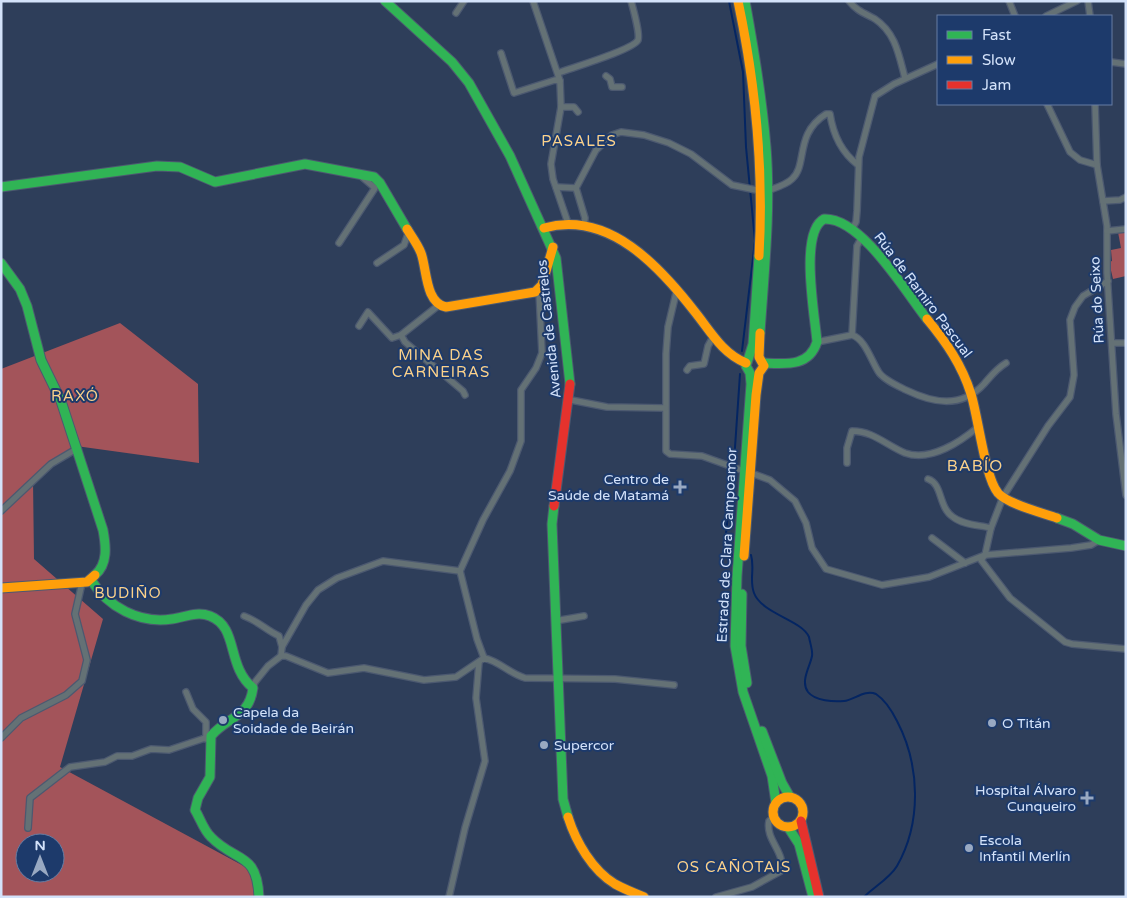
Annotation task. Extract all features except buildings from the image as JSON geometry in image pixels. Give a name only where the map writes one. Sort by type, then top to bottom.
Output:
[{"type":"main road","name":"Avenida de Castrelos","points":[[386,1],[464,75],[510,156],[554,247],[564,313],[571,400],[552,518],[562,787],[567,818],[576,837],[604,875],[614,883],[644,897]]},
{"type":"main road","name":"Estrada de Clara Campoamor","points":[[738,1],[754,90],[761,191]]},
{"type":"main road","name":"Estrada de Clara Campoamor","points":[[744,1],[763,108],[755,360],[759,373],[744,471],[741,646],[744,672],[754,710],[782,784],[790,797],[801,804],[804,813],[800,821],[819,897]]},
{"type":"main road","points":[[1,187],[170,166],[180,167],[215,182],[299,164],[374,177],[380,183],[423,256],[432,296],[439,304],[446,307],[539,290],[554,247]]},
{"type":"main road","name":"Rúa de Ramiro Pascual","points":[[817,342],[811,258],[813,230],[821,219],[829,218],[852,229],[862,237],[951,350],[964,372],[971,394],[991,480],[995,490],[1003,497]]},
{"type":"main road","points":[[544,228],[568,223],[584,226],[631,244],[654,263],[678,289],[728,353],[755,360],[804,362],[812,357],[817,342]]},
{"type":"main road","points":[[1,588],[82,583],[92,580],[104,564],[106,538],[61,401],[41,360],[24,297],[2,267]]},
{"type":"main road","name":"Estrada de Clara Campoamor","points":[[755,360],[750,372],[735,610],[735,646],[742,692],[772,776],[776,803],[774,817]]},
{"type":"main road","points":[[750,372],[759,373]]},
{"type":"main road","points":[[1003,497],[1073,524],[1099,540],[1126,546]]},
{"type":"main road","points":[[92,580],[96,589],[110,604],[124,612],[164,620],[200,613],[225,625],[237,668],[245,681],[253,688],[249,705],[242,714],[218,729],[208,738],[210,777],[198,798],[195,810],[210,837],[248,862],[258,878],[260,897]]},
{"type":"main road","points":[[776,803],[790,797]]},
{"type":"main road","points":[[774,817],[779,824],[788,827],[799,844],[813,897]]},
{"type":"main road","points":[[788,827],[800,821]]},
{"type":"street","points":[[456,13],[464,1]]},
{"type":"street","points":[[533,1],[560,81],[561,107],[551,164],[556,187],[568,223]]},
{"type":"street","points":[[558,73],[635,43],[638,36],[632,1]]},
{"type":"street","points":[[849,1],[856,10],[886,28],[898,49],[905,78]]},
{"type":"street","points":[[1009,1],[1015,15]]},
{"type":"street","points":[[1048,15],[1077,1]]},
{"type":"street","points":[[1088,1],[1090,15]]},
{"type":"street","points":[[500,53],[514,93],[536,85],[560,81]]},
{"type":"street","points":[[1112,62],[1126,64]]},
{"type":"street","points":[[852,229],[857,210],[858,165],[875,96],[905,78],[937,64]]},
{"type":"street","points":[[606,76],[610,80],[612,87],[622,87]]},
{"type":"street","points":[[1047,105],[1070,152],[1080,160],[1097,165]]},
{"type":"street","name":"Rúa do Seixo","points":[[1095,105],[1097,165],[1107,230],[1108,282],[1116,414],[1126,495]]},
{"type":"street","points":[[561,107],[574,107],[578,112]]},
{"type":"street","points":[[584,226],[586,218],[576,188],[596,150],[612,135],[622,132],[644,135],[669,142],[691,154],[732,185],[761,191],[786,184],[796,174],[806,135],[826,114],[830,114],[832,127],[845,154],[858,165]]},
{"type":"street","points":[[170,166],[170,168],[178,172]]},
{"type":"street","points":[[339,243],[375,188],[362,177],[362,174]]},
{"type":"street","points":[[556,187],[576,188]]},
{"type":"street","points":[[1103,201],[1120,200],[1126,197]]},
{"type":"street","points":[[1107,230],[1126,229]]},
{"type":"street","points":[[377,263],[404,245],[409,231]]},
{"type":"street","points":[[852,334],[858,246],[862,237]]},
{"type":"street","points":[[1108,282],[1083,296],[1075,308],[1070,320],[1074,375],[1070,397],[1048,426],[1003,497],[991,528],[985,555],[981,560],[1010,598],[1065,642],[1126,649]]},
{"type":"street","points":[[678,289],[668,327],[665,408],[666,449],[668,453],[702,456],[770,480],[795,501],[806,522],[812,548],[826,569],[834,573],[882,585],[890,585],[929,577],[985,555],[1071,548],[1091,545],[1099,540]]},
{"type":"street","points":[[450,897],[467,822],[485,761],[476,698],[482,660],[460,571],[483,520],[510,471],[521,441],[521,390],[536,368],[542,353],[539,290]]},
{"type":"street","points":[[360,326],[368,312],[392,338],[401,335],[439,304]]},
{"type":"street","points":[[817,342],[852,334],[856,336],[872,357],[879,373],[902,388],[937,402],[949,402],[971,394],[1006,363]]},
{"type":"street","points":[[401,335],[406,342],[463,391],[465,395]]},
{"type":"street","points":[[687,370],[690,366],[704,364],[708,346],[714,337]]},
{"type":"street","points":[[1112,343],[1125,344]]},
{"type":"street","points":[[571,400],[607,407],[665,408]]},
{"type":"street","points":[[847,463],[847,448],[852,431],[863,431],[906,453],[924,456],[956,443],[978,427]]},
{"type":"street","points":[[1,511],[51,464],[78,448]]},
{"type":"street","points":[[928,479],[938,485],[939,497],[948,514],[960,522],[991,528]]},
{"type":"street","points":[[932,538],[965,563]]},
{"type":"street","points":[[282,647],[306,605],[318,590],[337,578],[383,561],[460,571]]},
{"type":"street","points":[[1,738],[21,718],[66,695],[82,681],[87,660],[75,614],[82,583]]},
{"type":"street","points":[[244,616],[256,621],[267,632],[279,636],[282,647],[281,656],[261,674],[253,688]]},
{"type":"street","points":[[555,621],[584,616]]},
{"type":"street","points":[[281,656],[328,673],[364,668],[424,680],[456,677],[482,660],[490,659],[520,677],[536,679],[615,679],[674,685]]},
{"type":"street","points":[[28,828],[30,798],[70,768],[105,762],[117,756],[132,756],[151,749],[169,750],[208,738],[206,722],[193,709],[186,692]]},
{"type":"street","points":[[716,897],[752,887],[781,871],[782,866],[778,850],[768,831],[769,821],[774,817]]},
{"type":"shaded area","points":[[1126,230],[1126,276],[1113,279],[1109,262],[1112,261],[1111,250],[1121,248],[1118,232]]},
{"type":"shaded area","points":[[120,323],[198,384],[199,463],[76,446],[33,480],[34,559],[103,619],[60,767],[253,871],[255,897],[1,897],[1,369]]},
{"type":"waterway","points":[[729,1],[743,72],[746,147],[755,241],[742,351]]},
{"type":"waterway","points":[[733,556],[729,551],[726,533],[734,462],[740,374]]},
{"type":"waterway","points":[[751,555],[753,588],[758,600],[773,612],[799,626],[809,637],[812,654],[805,679],[808,692],[820,699],[835,701],[844,701],[868,693],[876,694],[891,710],[905,738],[914,775],[915,794],[911,831],[897,866],[864,897]]},
{"type":"traffic: fast","points":[[385,1],[452,62],[469,83],[510,156],[556,258],[570,384]]},
{"type":"traffic: fast","points":[[745,1],[760,92],[767,170],[768,194],[760,333]]},
{"type":"traffic: fast","points":[[1,187],[157,166],[180,167],[215,182],[305,164],[374,177],[380,183],[407,229]]},
{"type":"traffic: fast","points":[[764,363],[780,364],[803,360],[813,350],[817,342],[810,276],[810,257],[816,227],[824,219],[838,222],[853,230],[867,242],[927,319]]},
{"type":"traffic: fast","points":[[759,256],[753,344],[746,366],[750,373],[751,384],[737,576],[735,646],[743,692],[772,776],[776,803]]},
{"type":"traffic: fast","points":[[1,263],[20,289],[27,306],[41,360],[61,401],[103,530],[104,560],[95,575]]},
{"type":"traffic: fast","points":[[554,506],[552,524],[563,799],[568,817]]},
{"type":"traffic: fast","points":[[1057,518],[1073,524],[1099,540],[1126,546]]},
{"type":"traffic: fast","points":[[91,580],[98,590],[115,606],[136,616],[160,620],[196,614],[205,615],[219,621],[225,629],[239,669],[253,688],[251,698],[242,711],[211,736],[210,777],[198,798],[195,810],[211,837],[250,865],[257,882],[259,897]]},
{"type":"traffic: fast","points":[[742,594],[741,646],[747,683]]},
{"type":"traffic: fast","points":[[762,731],[782,783],[790,797]]},
{"type":"traffic: fast","points":[[788,827],[799,844],[813,897]]},
{"type":"traffic: slow","points":[[738,1],[750,64],[757,128],[760,191],[759,256]]},
{"type":"traffic: slow","points":[[544,228],[568,225],[590,227],[611,235],[631,246],[666,277],[724,348],[730,354],[746,363]]},
{"type":"traffic: slow","points":[[407,229],[421,253],[430,292],[439,304],[446,307],[535,292],[542,285],[553,247]]},
{"type":"traffic: slow","points":[[927,319],[941,336],[963,373],[974,404],[989,474],[998,493],[1009,501],[1057,518]]},
{"type":"traffic: slow","points":[[744,556],[756,395],[759,373],[764,366],[759,357],[760,333]]},
{"type":"traffic: slow","points":[[1,588],[87,582],[95,575]]},
{"type":"traffic: slow","points":[[788,797],[799,801],[803,812],[799,823],[788,827],[777,823],[773,812],[777,801],[788,797]]},
{"type":"traffic: slow","points":[[568,817],[580,845],[599,871],[615,884],[644,897]]},
{"type":"traffic: jam","points":[[554,506],[570,384]]},
{"type":"traffic: jam","points":[[801,821],[819,897]]},
{"type":"place","name":"Centro de Saúde de Matamá","points":[[680,487]]},
{"type":"place","name":"Capela da Soidade de Beirán","points":[[223,720]]},
{"type":"place","name":"O Titán","points":[[992,723]]},
{"type":"place","name":"Supercor","points":[[544,745]]},
{"type":"place","name":"Hospital Álvaro Cunqueiro","points":[[1087,798]]},
{"type":"place","name":"Escola Infantil Merlín","points":[[969,848]]},
{"type":"district","name":"PASALES","points":[[579,141]]},
{"type":"district","name":"MINA DAS CARNEIRAS","points":[[441,364]]},
{"type":"district","name":"RAXÓ","points":[[75,396]]},
{"type":"district","name":"BABÍO","points":[[975,466]]},
{"type":"district","name":"BUDIÑO","points":[[128,593]]},
{"type":"district","name":"OS CAÑOTAIS","points":[[734,867]]}]
